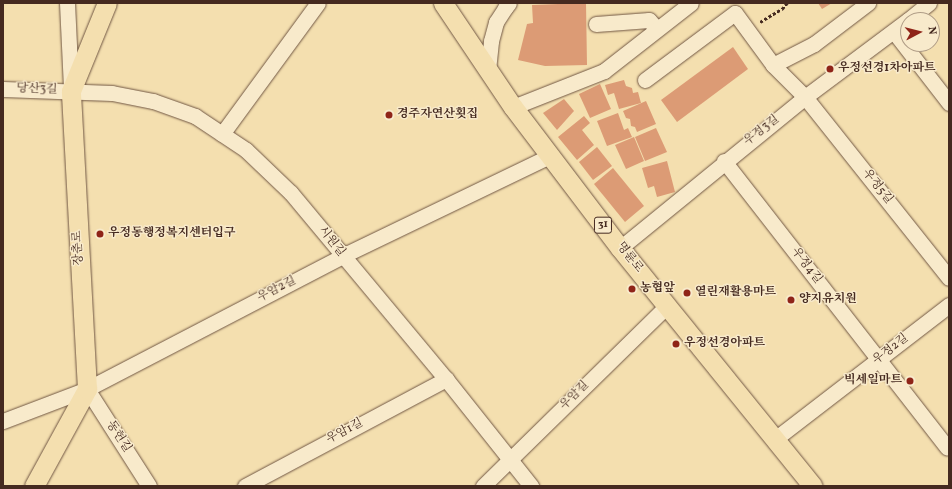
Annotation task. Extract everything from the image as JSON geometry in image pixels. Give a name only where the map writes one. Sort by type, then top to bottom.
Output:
[{"type":"main road","name":"장춘로","points":[[87,389],[71,91],[107,3]]},
{"type":"main road","name":"명륜로","points":[[443,3],[513,107],[620,248],[813,486]]},
{"type":"main road","points":[[34,486],[87,389]]},
{"type":"street","points":[[67,3],[71,91]]},
{"type":"street","points":[[222,134],[318,3]]},
{"type":"street","points":[[488,70],[491,41],[496,22],[504,8],[510,3]]},
{"type":"street","points":[[513,107],[604,71],[657,28],[692,3]]},
{"type":"street","points":[[773,65],[814,44],[868,3]]},
{"type":"street","name":"우정3길","points":[[918,12],[929,3]]},
{"type":"street","points":[[645,80],[731,8]]},
{"type":"street","name":"우정5길","points":[[731,8],[773,65],[805,97],[949,278]]},
{"type":"street","points":[[596,24],[649,20],[657,28]]},
{"type":"street","name":"우정3길","points":[[620,248],[724,161],[805,97],[900,27]]},
{"type":"street","points":[[894,32],[949,103]]},
{"type":"street","name":"당산3길","points":[[3,88],[71,91]]},
{"type":"street","name":"시원길","points":[[71,91],[112,93],[153,101],[195,116],[246,150],[291,193],[446,379],[531,486]]},
{"type":"street","name":"우암2길","points":[[3,421],[87,389],[342,256],[550,156]]},
{"type":"street","name":"우정4길","points":[[724,161],[947,447]]},
{"type":"street","name":"우정2길","points":[[775,439],[949,305]]},
{"type":"street","name":"우암길","points":[[482,486],[510,461],[667,306]]},
{"type":"street","name":"우암1길","points":[[245,486],[446,379]]},
{"type":"street","name":"동헌길","points":[[87,389],[149,486]]},
{"type":"path","points":[[748,30],[782,9],[787,3]]},
{"type":"building","points":[[586,3],[587,65],[545,66],[518,60],[527,24],[533,23],[532,5]]},
{"type":"building","points":[[818,3],[832,3],[822,9]]},
{"type":"building","points":[[733,47],[748,69],[677,122],[661,100]]},
{"type":"building","points":[[624,80],[626,86],[632,88],[633,93],[638,92],[641,103],[619,109],[614,93],[608,95],[605,85]]},
{"type":"building","points":[[600,84],[611,109],[590,118],[579,94]]},
{"type":"building","points":[[564,99],[574,111],[557,130],[543,113]]},
{"type":"building","points":[[646,101],[656,124],[637,132],[635,127],[631,126],[630,119],[626,118],[623,111]]},
{"type":"building","points":[[618,113],[624,130],[628,128],[632,137],[607,146],[597,121]]},
{"type":"building","points":[[584,116],[590,123],[582,130],[594,145],[577,160],[558,137]]},
{"type":"building","points":[[656,128],[667,152],[645,161],[635,137]]},
{"type":"building","points":[[634,137],[644,161],[626,169],[615,145]]},
{"type":"building","points":[[597,147],[612,166],[593,180],[579,162]]},
{"type":"building","points":[[667,161],[675,192],[657,197],[654,186],[648,188],[642,168]]},
{"type":"building","points":[[613,168],[644,206],[625,222],[594,184]]},
{"type":"place","name":"우정선경1차아파트","points":[[830,69]]},
{"type":"place","name":"경주자연산횟집","points":[[389,115]]},
{"type":"place","name":"우정동행정복지센터입구","points":[[100,234]]},
{"type":"place","name":"농협앞","points":[[632,289]]},
{"type":"place","name":"열린재활용마트","points":[[687,293]]},
{"type":"place","name":"양지유치원","points":[[791,300]]},
{"type":"place","name":"우정선경아파트","points":[[676,344]]},
{"type":"place","name":"빅세일마트","points":[[910,381]]}]
